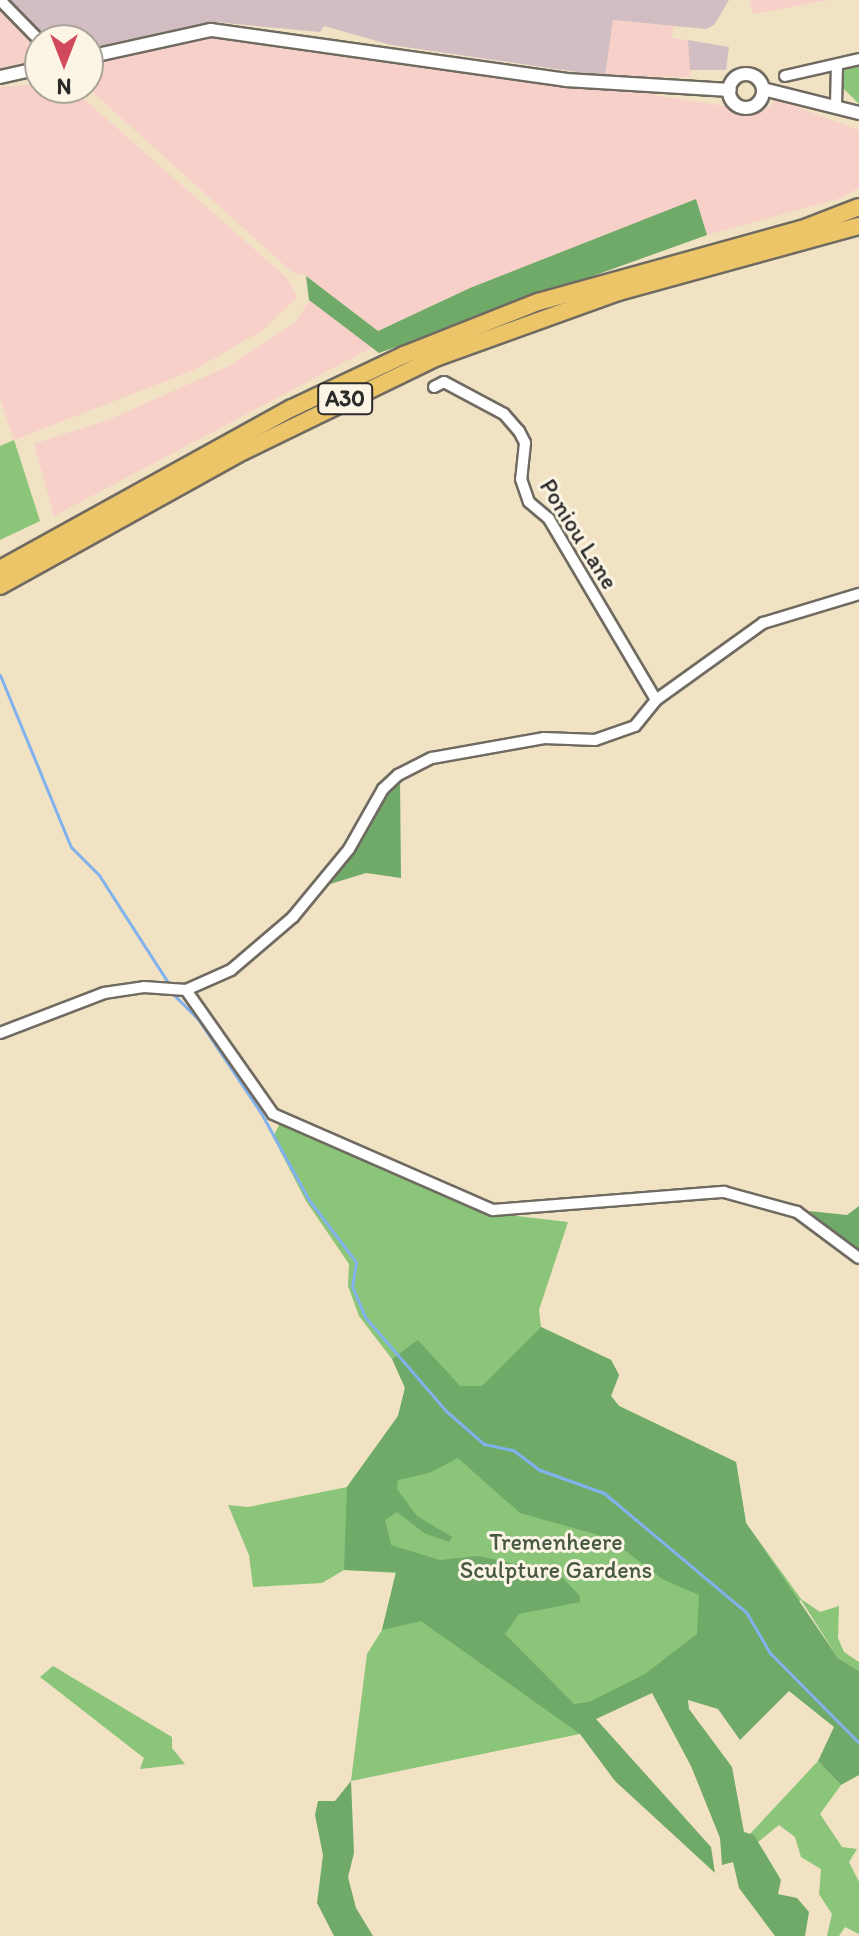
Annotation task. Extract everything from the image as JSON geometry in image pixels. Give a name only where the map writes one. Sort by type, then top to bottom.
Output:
[{"type":"highway","name":"A30","points":[[0,569],[292,408],[404,355],[552,298],[802,229],[859,207]]},
{"type":"highway","name":"A30","points":[[0,586],[310,416],[438,357],[619,292],[859,226]]},
{"type":"street","points":[[0,0],[24,25]]},
{"type":"street","points":[[104,53],[211,30],[566,80],[730,90]]},
{"type":"street","points":[[785,76],[859,59]]},
{"type":"street","points":[[836,105],[837,65]]},
{"type":"street","points":[[0,77],[24,72]]},
{"type":"street","points":[[763,89],[760,100],[745,107],[732,100],[730,90],[737,77],[747,74],[763,89],[859,113]]},
{"type":"street","name":"Poniou Lane","points":[[434,387],[444,382],[504,414],[519,431],[525,443],[521,479],[529,502],[549,519],[656,700]]},
{"type":"street","points":[[0,1033],[104,993],[144,987],[186,990],[231,970],[293,917],[349,849],[383,789],[398,775],[432,758],[544,738],[595,740],[635,726],[656,700],[763,623],[859,594]]},
{"type":"street","points":[[186,990],[273,1114],[493,1210],[724,1192],[797,1212],[859,1258]]},
{"type":"shaded area","points":[[6,0],[729,0],[714,25],[706,29],[613,20],[605,76],[391,45],[324,26],[320,32],[215,22],[104,45],[104,24],[30,24]]},
{"type":"shaded area","points":[[750,0],[829,0],[753,14]]},
{"type":"shaded area","points":[[0,8],[24,35],[24,62],[0,69]]},
{"type":"shaded area","points":[[613,20],[674,26],[672,38],[688,40],[691,77],[605,76]]},
{"type":"shaded area","points":[[211,30],[654,87],[655,95],[762,112],[777,100],[859,130],[859,188],[841,198],[707,235],[696,200],[470,288],[378,331],[306,276],[292,272],[104,102],[104,53]]},
{"type":"shaded area","points":[[688,40],[729,47],[726,70],[690,70]]},
{"type":"shaded area","points":[[24,85],[24,104],[90,104],[287,278],[297,297],[263,330],[194,370],[14,440],[0,399],[0,87]]},
{"type":"shaded area","points":[[309,300],[373,347],[54,516],[34,444],[113,418],[229,366],[296,322]]},
{"type":"green space","points":[[859,66],[859,104],[843,88],[843,70]]},
{"type":"green space","points":[[696,199],[707,235],[379,353],[309,300],[306,276],[378,331],[470,288]]},
{"type":"green space","points":[[14,440],[40,521],[0,540],[0,446]]},
{"type":"green space","points":[[400,778],[401,878],[366,873],[327,885]]},
{"type":"green space","name":"Tremenheere Sculpture Gardens","points":[[281,1121],[425,1186],[507,1215],[568,1222],[539,1310],[541,1327],[611,1360],[619,1375],[611,1396],[619,1406],[736,1462],[746,1523],[801,1599],[820,1612],[839,1606],[838,1638],[844,1652],[859,1662],[859,1671],[838,1658],[801,1600],[675,1682],[595,1718],[580,1734],[351,1781],[367,1654],[382,1630],[396,1573],[344,1570],[322,1583],[253,1587],[249,1555],[228,1505],[248,1507],[347,1487],[398,1416],[405,1388],[398,1367],[359,1316],[348,1286],[349,1264],[306,1201],[273,1137]]},
{"type":"green space","points":[[859,1206],[859,1251],[809,1211],[847,1215]]},
{"type":"green space","points":[[541,1327],[611,1360],[619,1375],[611,1396],[619,1406],[736,1462],[746,1523],[838,1658],[859,1671],[859,1775],[841,1785],[818,1761],[834,1727],[789,1691],[740,1740],[718,1709],[688,1700],[689,1709],[732,1767],[744,1832],[754,1835],[781,1880],[778,1894],[797,1898],[809,1912],[805,1936],[775,1936],[739,1888],[733,1862],[722,1865],[720,1838],[691,1766],[652,1693],[596,1719],[711,1847],[715,1873],[615,1781],[580,1734],[421,1621],[382,1630],[396,1572],[344,1570],[347,1487],[398,1416],[405,1388],[392,1359],[418,1340],[460,1386],[482,1386]],"holes":[[[458,1458],[520,1513],[609,1538],[662,1579],[699,1595],[697,1634],[645,1674],[589,1702],[574,1704],[505,1634],[519,1614],[580,1602],[580,1596],[558,1573],[478,1556],[440,1560],[391,1545],[385,1520],[397,1512],[424,1533],[449,1542],[452,1537],[417,1516],[397,1489],[398,1480],[429,1473]]]},
{"type":"green space","points":[[53,1666],[172,1737],[172,1748],[185,1764],[140,1769],[144,1758],[40,1677]]},
{"type":"green space","points":[[818,1761],[841,1785],[820,1814],[842,1847],[857,1849],[849,1862],[859,1882],[859,1934],[845,1927],[839,1936],[827,1936],[832,1914],[819,1894],[821,1869],[801,1857],[795,1837],[779,1825],[758,1842],[750,1834]]},
{"type":"green space","points":[[351,1781],[354,1853],[348,1877],[356,1908],[373,1936],[334,1936],[317,1903],[323,1855],[315,1815],[318,1801],[335,1801]]},
{"type":"waterway","points":[[0,675],[71,847],[99,875],[169,984]]},
{"type":"waterway","points":[[171,992],[198,1019],[261,1113],[309,1200],[356,1262],[352,1286],[365,1317],[446,1411],[484,1444],[513,1450],[540,1470],[604,1493],[746,1612],[770,1653],[859,1743]]}]
